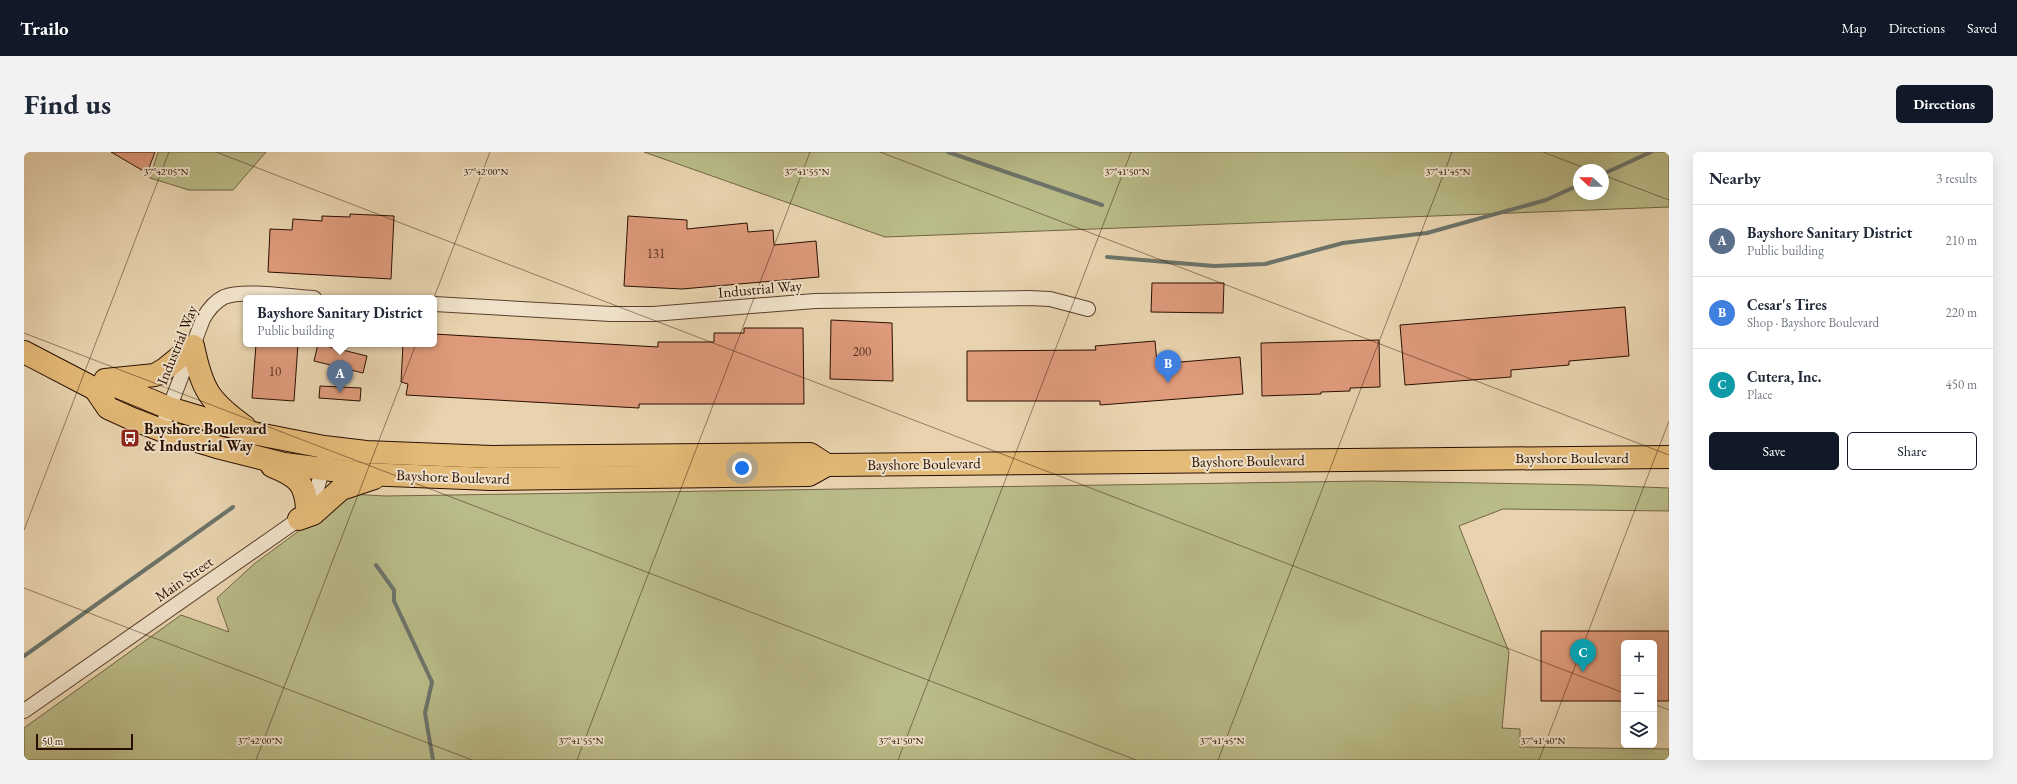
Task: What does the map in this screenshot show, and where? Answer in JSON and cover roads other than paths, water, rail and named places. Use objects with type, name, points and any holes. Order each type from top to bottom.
[{"type":"main road","points":[[89,386],[155,375],[165,369],[193,346],[203,386],[225,413],[253,433]]},
{"type":"main road","name":"Bayshore Boulevard","points":[[24,352],[89,386],[108,408],[161,430],[249,456],[284,464],[322,469],[386,474],[491,479],[809,475],[827,465],[1669,457]]},
{"type":"main road","name":"Bayshore Boulevard","points":[[89,386],[116,386],[170,408],[253,433],[324,447],[366,452],[492,457],[810,454],[827,465]]},
{"type":"main road","points":[[249,456],[284,470],[302,484],[306,497],[303,515],[313,514],[341,489],[386,474]]},
{"type":"street","name":"Industrial Way","points":[[161,430],[207,312],[212,306],[223,298],[238,294],[257,295]]},
{"type":"street","name":"Industrial Way","points":[[437,304],[610,314],[653,314],[791,302],[1029,298],[1050,299],[1088,309]]},
{"type":"street","name":"Main Street","points":[[24,711],[303,515],[317,491],[322,469],[324,447]]},
{"type":"waterway","points":[[948,152],[1102,205]]},
{"type":"waterway","points":[[1609,171],[1651,152]]},
{"type":"waterway","points":[[1107,257],[1214,266],[1265,264],[1343,243],[1427,233],[1546,200],[1573,188]]},
{"type":"waterway","points":[[24,656],[233,507]]},
{"type":"waterway","points":[[376,565],[394,590],[394,601],[432,682],[425,713],[433,760]]},
{"type":"place","name":"Cesar's Tires","points":[[1168,383]]},
{"type":"place","name":"Bayshore Sanitary District","points":[[340,393]]},
{"type":"place","name":"Bayshore Boulevard & Industrial Way","points":[[130,438]]},
{"type":"place","name":"Cutera, Inc.","points":[[1583,672]]}]
